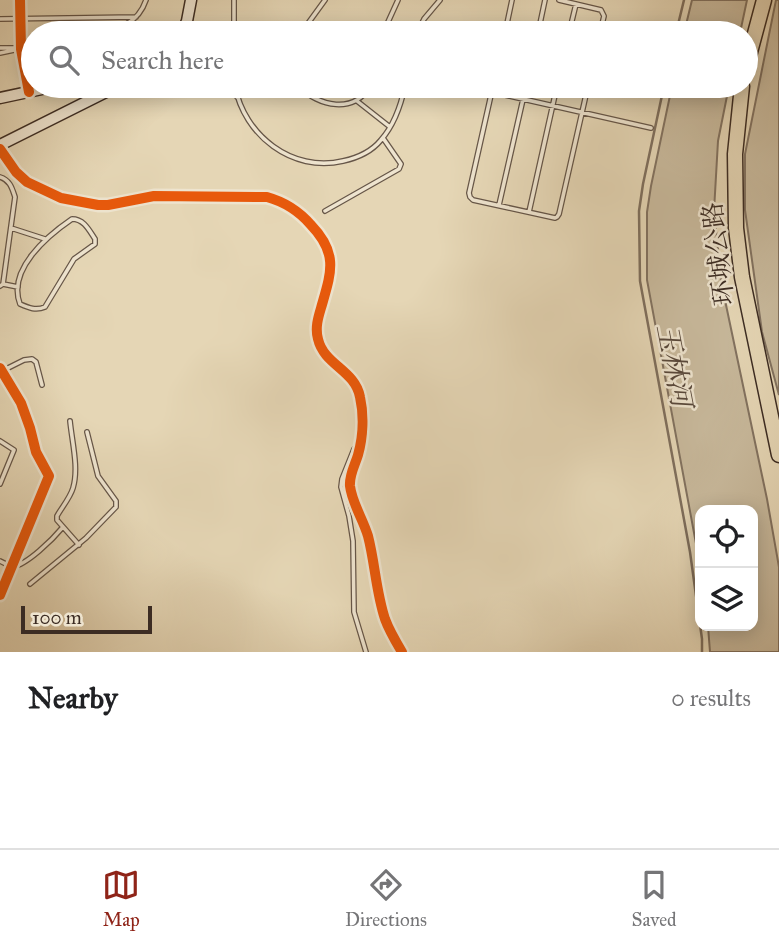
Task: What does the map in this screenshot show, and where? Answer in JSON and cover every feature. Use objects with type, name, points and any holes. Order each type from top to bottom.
[{"type":"highway","points":[[758,22],[764,0]]},
{"type":"highway","name":"环城公路","points":[[740,98],[734,178],[738,252],[779,456]]},
{"type":"main road","points":[[187,21],[191,0]]},
{"type":"main road","points":[[0,98],[21,94]]},
{"type":"main road","points":[[0,147],[95,98]]},
{"type":"street","points":[[20,0],[21,48]]},
{"type":"street","points":[[0,147],[20,177],[68,200],[103,206],[145,197],[257,196],[276,199],[301,214],[321,236],[330,253],[331,274],[318,321],[318,339],[325,355],[351,376],[357,386],[361,401],[360,444],[350,479],[351,491],[368,535],[385,618],[402,652]]},
{"type":"street","points":[[0,595],[49,476],[36,452],[21,403],[1,370]]},
{"type":"lane","points":[[132,21],[146,0]]},
{"type":"lane","points":[[234,0],[234,21]]},
{"type":"lane","points":[[310,21],[325,0]]},
{"type":"lane","points":[[388,21],[398,0]]},
{"type":"lane","points":[[423,21],[440,0]]},
{"type":"lane","points":[[508,21],[512,0]]},
{"type":"lane","points":[[541,21],[545,0]]},
{"type":"lane","points":[[559,0],[603,11],[603,21]]},
{"type":"lane","points":[[572,21],[576,4]]},
{"type":"lane","points":[[0,19],[136,18]]},
{"type":"lane","points":[[0,51],[21,48]]},
{"type":"lane","points":[[238,98],[250,123],[281,152],[301,160],[331,163],[349,160],[366,152],[383,138],[402,98]]},
{"type":"lane","points":[[315,98],[345,104],[360,98]]},
{"type":"lane","points":[[491,98],[469,195],[473,200],[555,218],[558,216],[585,98]]},
{"type":"lane","points":[[519,98],[651,128]]},
{"type":"lane","points":[[529,212],[555,98]]},
{"type":"lane","points":[[499,205],[523,99]]},
{"type":"lane","points":[[357,101],[390,127]]},
{"type":"lane","points":[[325,211],[399,169],[401,164],[383,138]]},
{"type":"lane","points":[[0,177],[6,179],[15,197],[1,285],[18,287]]},
{"type":"lane","points":[[72,219],[83,223],[95,239],[94,244],[74,258],[45,307],[33,310],[20,304],[18,287],[24,269],[45,239],[72,219]]},
{"type":"lane","points":[[11,228],[45,239]]},
{"type":"lane","points":[[1,370],[32,359],[36,362],[42,384]]},
{"type":"lane","points":[[70,421],[74,481],[57,520],[79,545]]},
{"type":"lane","points":[[30,584],[79,545],[116,507],[117,504],[98,476],[87,432]]},
{"type":"lane","points":[[0,442],[14,450],[0,484]]},
{"type":"lane","points":[[360,444],[354,449],[341,487],[353,541],[354,612],[366,652]]},
{"type":"lane","points":[[0,561],[12,567],[21,565],[51,541],[63,527]]},
{"type":"shaded area","points":[[692,0],[747,0],[743,21],[687,21]]},
{"type":"shaded area","points":[[776,0],[779,0],[779,395],[762,332],[745,210],[745,154]]},
{"type":"shaded area","points":[[669,98],[727,98],[718,141],[714,211],[722,286],[779,567],[779,652],[710,652],[708,631],[758,631],[758,505],[695,505],[695,538],[647,280],[647,212]]},
{"type":"waterway","name":"玉林河","points":[[679,21],[684,0]]},
{"type":"waterway","name":"玉林河","points":[[661,98],[639,211],[640,281],[690,552],[702,652]]},
{"type":"cycle path","points":[[20,0],[21,49]]},
{"type":"cycle path","points":[[0,149],[16,172],[27,182],[61,198],[108,205],[154,196],[267,197],[297,211],[320,235],[329,255],[330,274],[318,319],[317,335],[321,348],[352,380],[360,397],[362,433],[350,486],[368,536],[385,619],[402,652]]},
{"type":"cycle path","points":[[0,368],[21,403],[36,452],[49,476],[0,595]]}]
